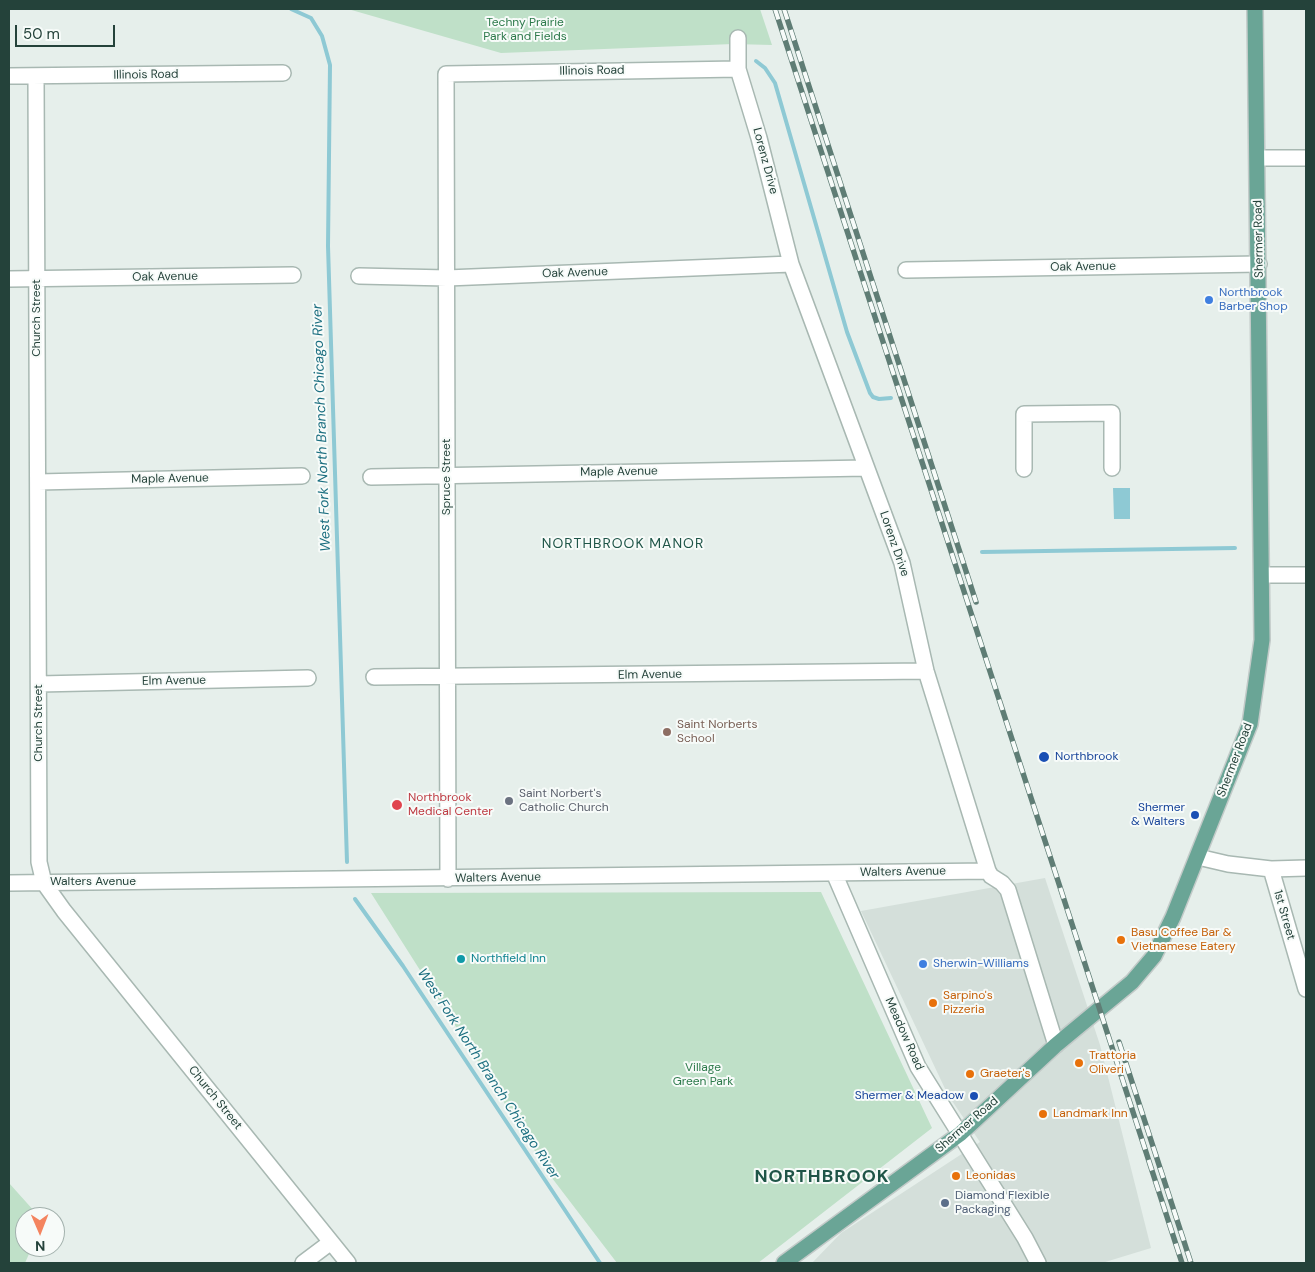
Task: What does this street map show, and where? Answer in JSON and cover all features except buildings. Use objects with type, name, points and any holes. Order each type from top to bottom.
[{"type":"main road","name":"Shermer Road","points":[[784,1263],[960,1134],[1056,1045],[1132,982],[1154,956],[1173,917],[1250,724],[1262,640],[1255,9]]},
{"type":"street","name":"Lorenz Drive","points":[[738,38],[738,69],[759,138],[791,264],[902,563],[926,671],[988,871],[991,876],[1002,883],[1008,890],[1056,1045]]},
{"type":"street","name":"Illinois Road","points":[[446,74],[738,69]]},
{"type":"street","name":"Illinois Road","points":[[9,76],[284,73]]},
{"type":"street","name":"Spruce Street","points":[[446,74],[448,879]]},
{"type":"street","name":"Church Street","points":[[36,76],[39,862],[44,882],[64,910],[348,1263]]},
{"type":"street","points":[[1258,158],[1306,158]]},
{"type":"street","name":"Oak Avenue","points":[[359,276],[447,278],[791,264]]},
{"type":"street","name":"Oak Avenue","points":[[906,270],[1259,264]]},
{"type":"street","name":"Oak Avenue","points":[[9,279],[293,275]]},
{"type":"street","points":[[1024,469],[1024,414],[1053,413],[1112,413],[1112,468]]},
{"type":"street","name":"Maple Avenue","points":[[371,477],[866,468]]},
{"type":"street","name":"Maple Avenue","points":[[38,482],[302,476]]},
{"type":"street","points":[[1262,576],[1306,575]]},
{"type":"street","name":"Elm Avenue","points":[[374,677],[447,678],[926,671]]},
{"type":"street","name":"Elm Avenue","points":[[39,684],[308,678]]},
{"type":"street","points":[[1198,857],[1228,864],[1271,869],[1306,868]]},
{"type":"street","name":"1st Street","points":[[1271,869],[1306,989]]},
{"type":"street","name":"Walters Avenue","points":[[9,883],[988,871]]},
{"type":"street","name":"Meadow Road","points":[[834,874],[918,1067],[1025,1238],[1038,1263]]},
{"type":"street","points":[[303,1263],[331,1242]]},
{"type":"shaded area","points":[[1045,878],[1100,1045],[1151,1248],[1102,1263],[812,1263],[841,1233],[980,1142],[948,1095],[861,911]]},
{"type":"green space","name":"Techny Prairie Park and Fields","points":[[348,9],[760,9],[772,45],[733,44],[501,53]]},
{"type":"green space","name":"Village Green Park","points":[[821,892],[932,1128],[758,1263],[617,1263],[552,1178],[371,893]]},
{"type":"green space","points":[[9,1183],[31,1207],[15,1207],[15,1257],[28,1257],[25,1263],[9,1263]]},
{"type":"water","points":[[1113,488],[1130,488],[1130,519],[1114,519]]},
{"type":"waterway","name":"West Fork North Branch Chicago River","points":[[291,9],[311,18],[322,36],[330,65],[328,246],[347,862]]},
{"type":"waterway","points":[[756,61],[765,68],[775,83],[847,332],[870,393],[873,397],[879,399],[891,398]]},
{"type":"waterway","points":[[982,552],[1235,548]]},
{"type":"waterway","name":"West Fork North Branch Chicago River","points":[[355,899],[403,966],[600,1263]]},
{"type":"railway","points":[[775,9],[1182,1263]]},
{"type":"railway","points":[[784,9],[976,602]]},
{"type":"railway","points":[[1119,1042],[1191,1263]]},
{"type":"place","name":"Northbrook Barber Shop","points":[[1209,300]]},
{"type":"place","name":"Saint Norberts School","points":[[667,732]]},
{"type":"place","name":"Northbrook","points":[[1044,757]]},
{"type":"place","name":"Saint Norbert's Catholic Church","points":[[509,801]]},
{"type":"place","name":"Northbrook Medical Center","points":[[397,805]]},
{"type":"place","name":"Shermer & Walters","points":[[1195,815]]},
{"type":"place","name":"Basu Coffee Bar & Vietnamese Eatery","points":[[1121,940]]},
{"type":"place","name":"Northfield Inn","points":[[461,959]]},
{"type":"place","name":"Sherwin-Williams","points":[[923,964]]},
{"type":"place","name":"Sarpino's Pizzeria","points":[[933,1003]]},
{"type":"place","name":"Trattoria Oliveri","points":[[1079,1063]]},
{"type":"place","name":"Graeter's","points":[[970,1074]]},
{"type":"place","name":"Shermer & Meadow","points":[[974,1096]]},
{"type":"place","name":"Landmark Inn","points":[[1043,1114]]},
{"type":"place","name":"Leonidas","points":[[956,1176]]},
{"type":"place","name":"Diamond Flexible Packaging","points":[[945,1203]]},
{"type":"district","name":"NORTHBROOK MANOR","points":[[623,544]]},
{"type":"district","name":"NORTHBROOK","points":[[822,1177]]}]
